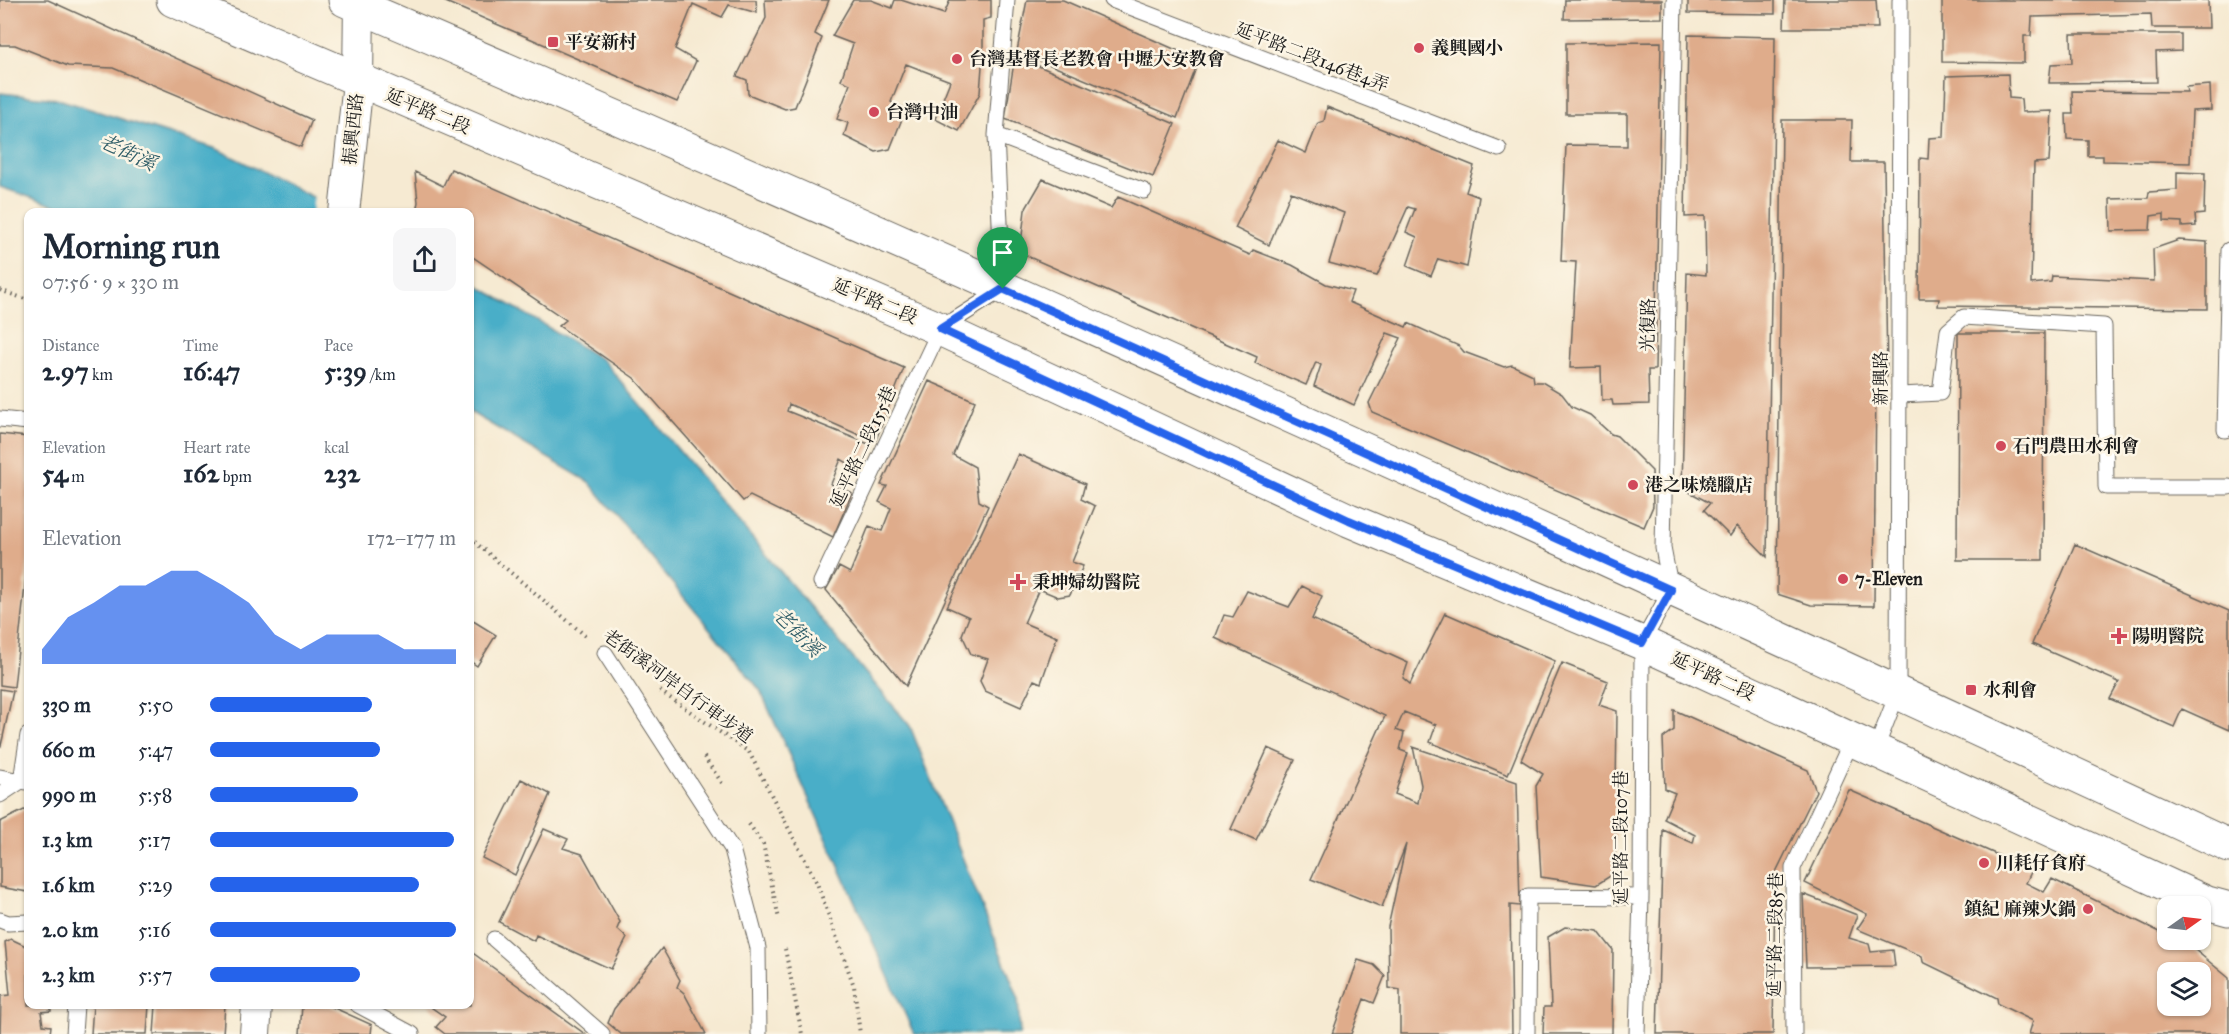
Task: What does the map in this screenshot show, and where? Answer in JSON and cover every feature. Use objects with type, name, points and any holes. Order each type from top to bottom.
[{"type":"main road","name":"延平路二段","points":[[173,0],[358,82],[940,329],[1349,520],[1642,643],[2196,898],[2229,909]]},
{"type":"main road","points":[[354,2],[1003,289],[1898,692],[2229,846]]},
{"type":"street","name":"振興西路","points":[[345,208],[358,82],[354,2]]},
{"type":"street","points":[[255,1034],[257,1009]]},
{"type":"lane","points":[[940,329],[1003,289],[996,135],[1007,0]]},
{"type":"lane","name":"延平路二段146巷4弄","points":[[1112,0],[1498,149]]},
{"type":"lane","name":"光復路","points":[[1671,590],[1663,548],[1674,0]]},
{"type":"lane","name":"新興路","points":[[1864,746],[1898,692],[1901,395],[1900,0]]},
{"type":"lane","points":[[996,135],[1144,191]]},
{"type":"lane","points":[[2225,430],[2229,249]]},
{"type":"lane","points":[[1901,395],[1940,393],[1948,331],[1964,317],[2104,326],[2106,487],[2229,487]]},
{"type":"lane","name":"延平路二段155巷","points":[[821,582],[940,329]]},
{"type":"lane","points":[[0,419],[24,422]]},
{"type":"lane","points":[[1642,643],[1671,590]]},
{"type":"lane","name":"延平路二段107巷","points":[[1637,1034],[1641,897],[1642,643]]},
{"type":"lane","points":[[605,653],[732,849],[758,948],[759,1034]]},
{"type":"lane","name":"延平路二段85巷","points":[[1794,1034],[1793,868],[1864,746]]},
{"type":"lane","points":[[0,777],[24,782]]},
{"type":"lane","points":[[0,795],[24,783]]},
{"type":"lane","points":[[1527,1034],[1528,896],[1641,897]]},
{"type":"lane","points":[[0,920],[8,923],[24,922]]},
{"type":"lane","points":[[494,939],[602,1034]]},
{"type":"lane","points":[[74,1034],[76,1009]]},
{"type":"lane","points":[[365,1009],[411,1034]]},
{"type":"path","points":[[0,290],[24,299]]},
{"type":"path","name":"老街溪河岸自行車步道","points":[[474,541],[605,653]]},
{"type":"path","name":"老街溪河岸自行車步道","points":[[653,686],[749,752],[817,882],[854,986],[860,1034]]},
{"type":"water","name":"老街溪","points":[[0,93],[58,99],[217,149],[335,208],[61,208],[0,187]]},
{"type":"water","name":"老街溪","points":[[474,283],[603,360],[910,726],[1018,997],[1020,1034],[914,1034],[760,690],[589,482],[474,414]]},
{"type":"pier","points":[[314,194],[342,208],[313,208]]},
{"type":"building","points":[[0,0],[48,0],[312,120],[301,147],[113,68],[68,66],[15,45],[0,45]]},
{"type":"building","points":[[441,0],[756,0],[757,13],[729,5],[722,17],[693,4],[675,49],[696,61],[677,102]]},
{"type":"building","points":[[765,0],[829,0],[815,34],[822,38],[795,107],[785,109],[748,94],[747,80],[737,76],[766,18]]},
{"type":"building","points":[[853,0],[871,0],[892,8],[895,0],[901,0],[944,14],[950,0],[991,0],[991,18],[983,20],[980,93],[959,131],[935,119],[950,81],[906,64],[891,102],[906,109],[890,149],[876,152],[844,136],[848,123],[837,119],[850,84],[841,80],[853,44],[832,36]]},
{"type":"building","points":[[1027,0],[1063,0],[1199,60],[1177,118],[1017,51]]},
{"type":"building","points":[[1565,0],[1662,0],[1662,18],[1564,19]]},
{"type":"building","points":[[1688,0],[1775,0],[1775,14],[1688,13]]},
{"type":"building","points":[[1785,0],[1876,0],[1878,28],[1784,28]]},
{"type":"building","points":[[1942,0],[2208,0],[2209,28],[2152,28],[2151,14],[2032,17],[2031,36],[2024,36],[2024,63],[1942,62]]},
{"type":"building","points":[[2071,34],[2181,34],[2181,51],[2156,52],[2157,82],[2049,83],[2051,64],[2072,63]]},
{"type":"building","points":[[1688,35],[1775,37],[1767,557],[1737,526],[1730,536],[1704,510],[1710,503],[1682,488],[1687,273],[1706,275],[1705,216],[1685,217]]},
{"type":"building","points":[[1661,42],[1655,370],[1648,370],[1649,404],[1613,405],[1612,400],[1602,400],[1601,367],[1570,368],[1576,262],[1561,261],[1566,145],[1627,146],[1627,114],[1566,114],[1566,43]]},
{"type":"building","points":[[1015,56],[1175,124],[1153,177],[1005,119]]},
{"type":"building","points":[[2008,74],[2009,98],[2021,99],[2022,112],[2052,111],[2049,162],[2034,163],[2031,284],[2051,282],[2052,276],[2154,281],[2153,249],[2179,240],[2207,242],[2207,309],[1938,306],[1939,299],[1919,299],[1920,158],[1928,159],[1929,138],[1944,137],[1946,76]]},
{"type":"building","points":[[2210,85],[2211,110],[2192,111],[2190,163],[2103,161],[2103,156],[2088,156],[2088,140],[2067,139],[2066,114],[2073,114],[2072,91],[2187,92],[2186,87]]},
{"type":"building","points":[[1327,107],[1474,166],[1466,192],[1479,197],[1467,267],[1438,259],[1431,276],[1407,266],[1417,237],[1406,232],[1415,209],[1408,207],[1377,276],[1329,263],[1344,213],[1291,192],[1269,245],[1235,228],[1278,140],[1306,153],[1318,123],[1324,121]]},
{"type":"building","points":[[1782,120],[1852,120],[1851,162],[1884,162],[1887,377],[1876,376],[1874,606],[1811,605],[1777,594]]},
{"type":"building","points":[[451,169],[904,368],[875,442],[789,404],[787,411],[871,445],[859,470],[841,459],[831,484],[852,493],[833,537],[750,496],[743,501],[634,378],[559,326],[566,320],[474,258],[474,208],[417,208],[415,172],[443,186]]},
{"type":"building","points":[[2177,172],[2205,173],[2204,214],[2195,215],[2196,226],[2182,227],[2182,222],[2164,221],[2164,214],[2151,216],[2150,230],[2111,231],[2110,199],[2148,198],[2149,192],[2177,190]]},
{"type":"building","points":[[1043,179],[1111,208],[1118,197],[1250,255],[1253,250],[1292,265],[1326,284],[1353,291],[1349,302],[1406,327],[1408,323],[1459,346],[1464,352],[1504,367],[1512,365],[1533,375],[1534,382],[1542,382],[1562,394],[1572,407],[1590,415],[1611,434],[1617,436],[1652,471],[1653,506],[1644,527],[1372,412],[1369,403],[1401,338],[1387,333],[1354,405],[1314,386],[1321,365],[1316,362],[1306,385],[1255,363],[1257,357],[1020,253],[1025,210]]},
{"type":"building","name":"石門農田水利會","points":[[1958,333],[2044,333],[2043,560],[1957,560]]},
{"type":"building","points":[[929,381],[975,401],[953,455],[975,467],[979,501],[988,506],[906,686],[826,590],[839,567],[850,573],[869,526],[882,531],[891,508],[879,502],[887,486],[881,485]]},
{"type":"building","points":[[0,434],[24,437],[24,595],[14,687],[0,685]]},
{"type":"building","points":[[1018,454],[1085,484],[1081,499],[1095,506],[1072,562],[1083,566],[1070,595],[1058,597],[1039,589],[1024,623],[1057,637],[1041,683],[1034,680],[1021,707],[985,691],[980,681],[988,659],[971,654],[962,635],[969,617],[947,607]]},
{"type":"building","points":[[2075,544],[2229,611],[2229,730],[2182,709],[2174,727],[2110,699],[2119,682],[2032,644]]},
{"type":"building","points":[[1302,586],[1322,596],[1312,619],[1408,663],[1403,678],[1410,684],[1445,613],[1555,661],[1508,775],[1430,742],[1436,725],[1404,712],[1396,730],[1404,733],[1400,750],[1408,753],[1395,794],[1418,803],[1421,785],[1413,747],[1517,782],[1520,906],[1510,905],[1512,1034],[1400,1034],[1400,990],[1389,988],[1388,927],[1406,844],[1382,907],[1311,879],[1385,716],[1215,638],[1224,615],[1233,617],[1247,591],[1289,607]]},
{"type":"building","points":[[474,621],[496,635],[477,666],[474,664]]},
{"type":"building","points":[[1562,663],[1608,681],[1599,705],[1617,711],[1615,873],[1596,885],[1541,877],[1536,786],[1543,774],[1521,760]]},
{"type":"building","points":[[0,689],[13,691],[1,746],[0,745]]},
{"type":"building","points":[[1674,710],[1808,770],[1816,791],[1775,874],[1773,1034],[1657,1034],[1663,830],[1693,843],[1695,835],[1664,819],[1675,793],[1665,789],[1663,738],[1674,730]]},
{"type":"building","points":[[1268,748],[1295,760],[1256,840],[1231,829]]},
{"type":"building","points":[[521,779],[550,794],[515,875],[482,858]]},
{"type":"building","points":[[1849,790],[2032,870],[2026,883],[2044,892],[2052,879],[2157,931],[2157,950],[2195,950],[2210,962],[2157,962],[2157,1016],[2211,1016],[2211,963],[2229,978],[2229,1034],[2029,1034],[2033,1021],[1998,1004],[1997,998],[1923,962],[1922,956],[1857,929],[1867,914],[1805,883]]},
{"type":"building","points":[[24,810],[24,891],[0,887],[0,822]]},
{"type":"building","points":[[544,829],[568,839],[563,848],[582,854],[620,922],[617,929],[627,938],[611,969],[536,935],[534,941],[499,922]]},
{"type":"building","points":[[1803,894],[1857,915],[1849,938],[1869,944],[1871,952],[1893,950],[1895,966],[1806,967]]},
{"type":"building","points":[[1565,927],[1598,931],[1613,950],[1612,1034],[1543,1034],[1544,1007],[1551,1007],[1548,937]]},
{"type":"building","points":[[11,939],[24,945],[24,1009],[51,1009],[51,1011],[41,1012],[43,1025],[51,1026],[50,1034],[0,1034],[1,996],[10,995],[5,942]]},
{"type":"building","points":[[662,948],[680,980],[677,987],[684,993],[706,1034],[621,1034],[608,1023],[614,1009]]},
{"type":"building","points":[[474,954],[585,1034],[445,1034],[436,1027],[445,1017],[434,1009],[474,1009]]},
{"type":"building","points":[[1358,960],[1374,965],[1385,976],[1374,1003],[1364,999],[1351,1034],[1332,1034]]},
{"type":"building","points":[[93,1009],[149,1009],[147,1034],[91,1034]]},
{"type":"building","points":[[156,1009],[225,1009],[223,1034],[154,1034]]},
{"type":"building","points":[[302,1009],[337,1009],[372,1025],[371,1034],[300,1034]]},
{"type":"place","name":"平安新村","points":[[553,42]]},
{"type":"place","name":"義興國小","points":[[1419,48]]},
{"type":"place","name":"台灣基督長老教會 中壢大安教會","points":[[957,59]]},
{"type":"place","name":"台灣中油","points":[[874,112]]},
{"type":"place","name":"石門農田水利會","points":[[2001,446]]},
{"type":"place","name":"港之味燒臘店","points":[[1633,485]]},
{"type":"place","name":"7-Eleven","points":[[1843,579]]},
{"type":"place","name":"秉坤婦幼醫院","points":[[1018,582]]},
{"type":"place","name":"陽明醫院","points":[[2119,636]]},
{"type":"place","name":"水利會","points":[[1971,690]]},
{"type":"place","name":"川耗仔食府","points":[[1984,863]]},
{"type":"place","name":"鎮紀 麻辣火鍋","points":[[2088,909]]},
{"type":"route","points":[[1003,289],[1376,456],[1671,590],[1642,643],[1349,520],[940,329],[1003,289]]}]
